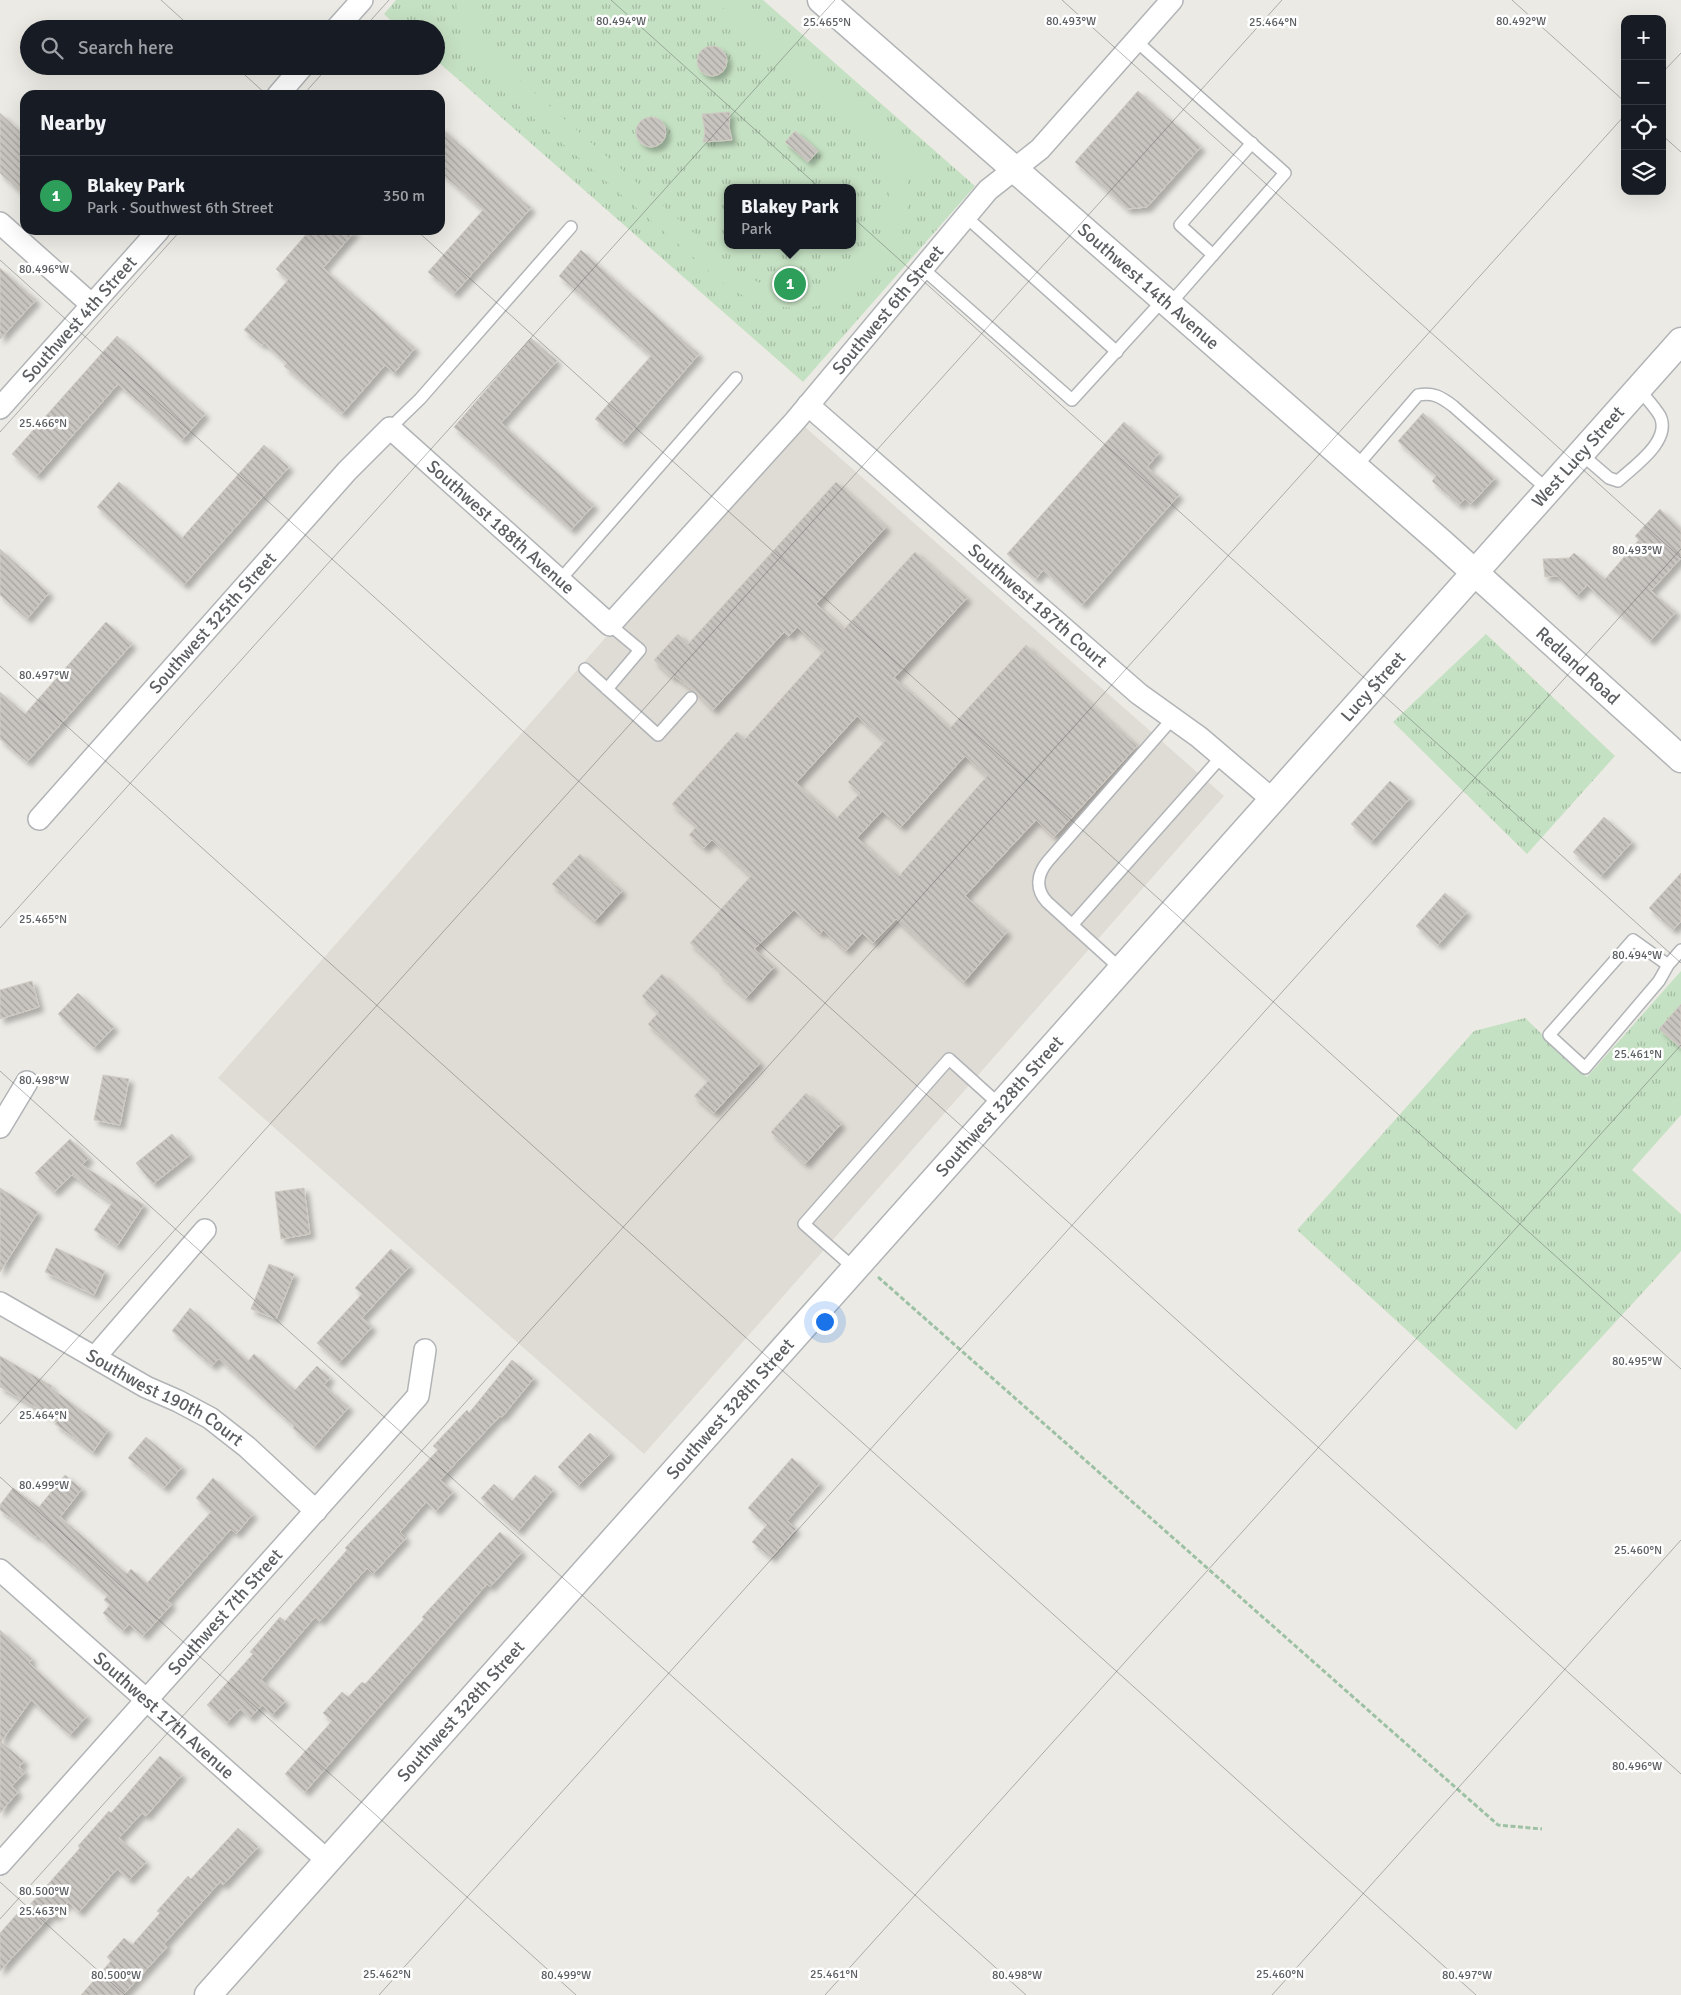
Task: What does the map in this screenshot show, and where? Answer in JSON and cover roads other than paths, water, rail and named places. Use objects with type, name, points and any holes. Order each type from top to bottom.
[{"type":"street","points":[[344,20],[362,0]]},
{"type":"street","name":"Southwest 14th Avenue","points":[[821,0],[1475,573]]},
{"type":"street","name":"Southwest 6th Street","points":[[610,625],[808,405],[988,190],[1040,149],[1172,0]]},
{"type":"street","points":[[282,90],[295,75]]},
{"type":"street","points":[[0,223],[92,305]]},
{"type":"street","name":"Southwest 4th Street","points":[[0,408],[155,235]]},
{"type":"street","name":"West Lucy Street","points":[[1475,573],[1681,340]]},
{"type":"street","name":"Southwest 187th Court","points":[[808,405],[1139,694],[1222,756],[1273,800]]},
{"type":"street","name":"Southwest 188th Avenue","points":[[390,428],[610,625]]},
{"type":"street","name":"Southwest 325th Street","points":[[39,819],[347,471],[390,428]]},
{"type":"street","name":"Redland Road","points":[[1475,573],[1681,759]]},
{"type":"street","name":"Lucy Street","points":[[1273,800],[1475,573]]},
{"type":"street","name":"Southwest 328th Street","points":[[208,1995],[1273,800]]},
{"type":"street","points":[[0,1127],[27,1082]]},
{"type":"street","points":[[95,1357],[205,1230]]},
{"type":"street","name":"Southwest 190th Court","points":[[0,1303],[146,1388],[178,1400],[210,1418],[253,1452],[316,1511]]},
{"type":"street","name":"Southwest 7th Street","points":[[0,1864],[146,1698],[418,1396],[426,1350]]},
{"type":"street","name":"Southwest 17th Avenue","points":[[0,1570],[328,1861]]},
{"type":"lane","points":[[922,268],[1072,400],[1213,255],[1285,173],[1136,41]]},
{"type":"lane","points":[[1213,255],[1180,225],[1252,143]]},
{"type":"lane","points":[[965,216],[1117,352]]},
{"type":"lane","points":[[390,428],[420,399],[571,227]]},
{"type":"lane","points":[[560,580],[736,378]]},
{"type":"lane","points":[[1580,453],[1609,478],[1618,481],[1647,454],[1660,438],[1663,426],[1660,416],[1638,388]]},
{"type":"lane","points":[[1356,467],[1413,400],[1418,395],[1427,393],[1440,396],[1453,406],[1548,490]]},
{"type":"lane","points":[[607,689],[640,650],[610,625]]},
{"type":"lane","points":[[584,669],[658,735],[691,698]]},
{"type":"lane","points":[[1122,970],[1042,897],[1039,881],[1043,867],[1173,718]]},
{"type":"lane","points":[[1072,925],[1222,756]]},
{"type":"lane","points":[[1668,965],[1633,940],[1548,1035],[1585,1068],[1659,981],[1668,965],[1681,950]]},
{"type":"lane","points":[[858,1265],[804,1224],[950,1059],[1002,1106]]},
{"type":"place","name":"Blakey Park","points":[[790,284]]}]
